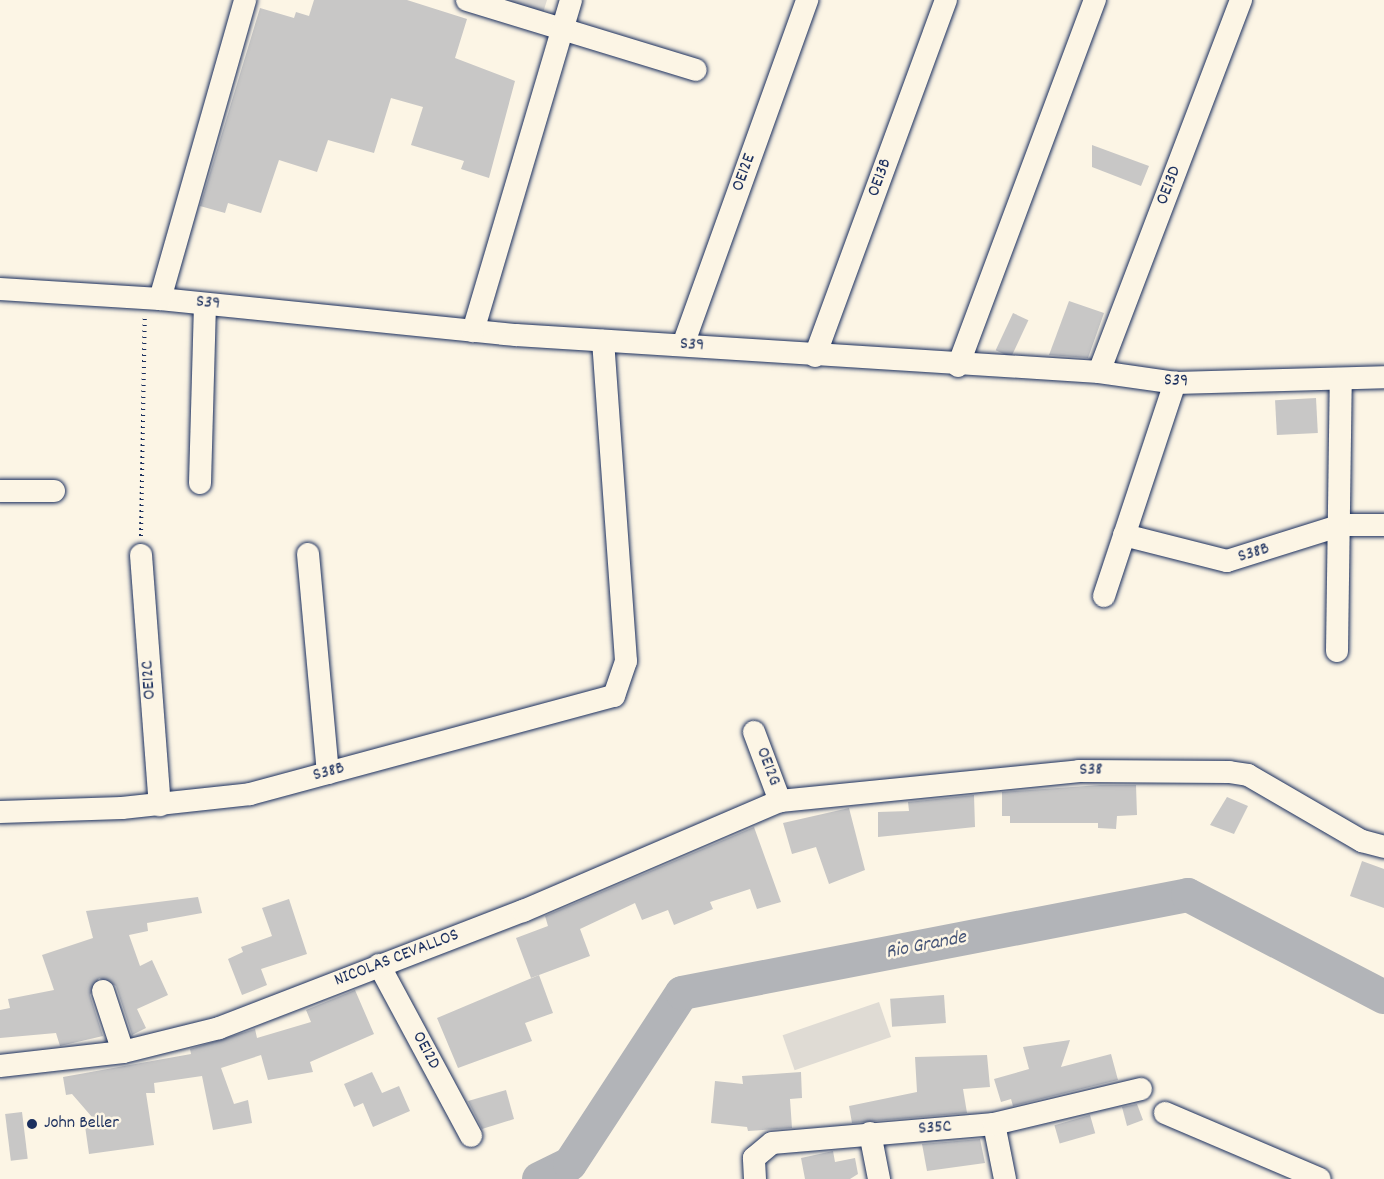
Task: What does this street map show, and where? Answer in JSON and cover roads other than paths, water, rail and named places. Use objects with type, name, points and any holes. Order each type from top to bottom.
[{"type":"street","points":[[152,298],[245,0]]},
{"type":"street","points":[[467,0],[696,70]]},
{"type":"street","points":[[473,331],[571,0]]},
{"type":"street","name":"OE12E","points":[[683,345],[807,0]]},
{"type":"street","name":"OE13B","points":[[815,356],[946,0]]},
{"type":"street","points":[[958,366],[1095,0]]},
{"type":"street","name":"OE13D","points":[[1099,372],[1241,0]]},
{"type":"street","name":"S39","points":[[0,289],[152,298],[473,331],[603,341],[958,366],[1099,372],[1175,383],[1384,377]]},
{"type":"street","points":[[200,483],[205,304]]},
{"type":"street","name":"S38B","points":[[0,812],[160,805],[250,794],[614,696],[626,661],[603,341]]},
{"type":"street","points":[[1337,651],[1342,525],[1341,379]]},
{"type":"street","points":[[1104,596],[1175,383]]},
{"type":"street","points":[[0,491],[54,491]]},
{"type":"street","name":"S38B","points":[[1124,535],[1227,561],[1342,525],[1384,525]]},
{"type":"street","points":[[308,554],[328,773]]},
{"type":"street","name":"OE12C","points":[[141,555],[160,805]]},
{"type":"street","name":"OE12G","points":[[754,732],[780,801]]},
{"type":"street","name":"S38","points":[[780,801],[1079,771],[1229,772],[1248,776],[1362,841],[1384,847]]},
{"type":"street","name":"NICOLAS CEVALLOS","points":[[0,1066],[123,1052],[219,1028],[780,801]]},
{"type":"street","name":"OE12D","points":[[379,965],[471,1136]]},
{"type":"street","points":[[103,991],[123,1052]]},
{"type":"street","name":"S35C","points":[[756,1179],[754,1158],[762,1146],[870,1133],[994,1124],[1142,1089]]},
{"type":"street","points":[[1165,1113],[1320,1179]]},
{"type":"street","points":[[994,1124],[1005,1179]]},
{"type":"street","points":[[870,1133],[879,1179]]},
{"type":"waterway","name":"Rio Grande","points":[[539,1179],[570,1164],[682,993],[1188,895],[1384,997]]},
{"type":"place","name":"John Beller","points":[[32,1124]]}]
